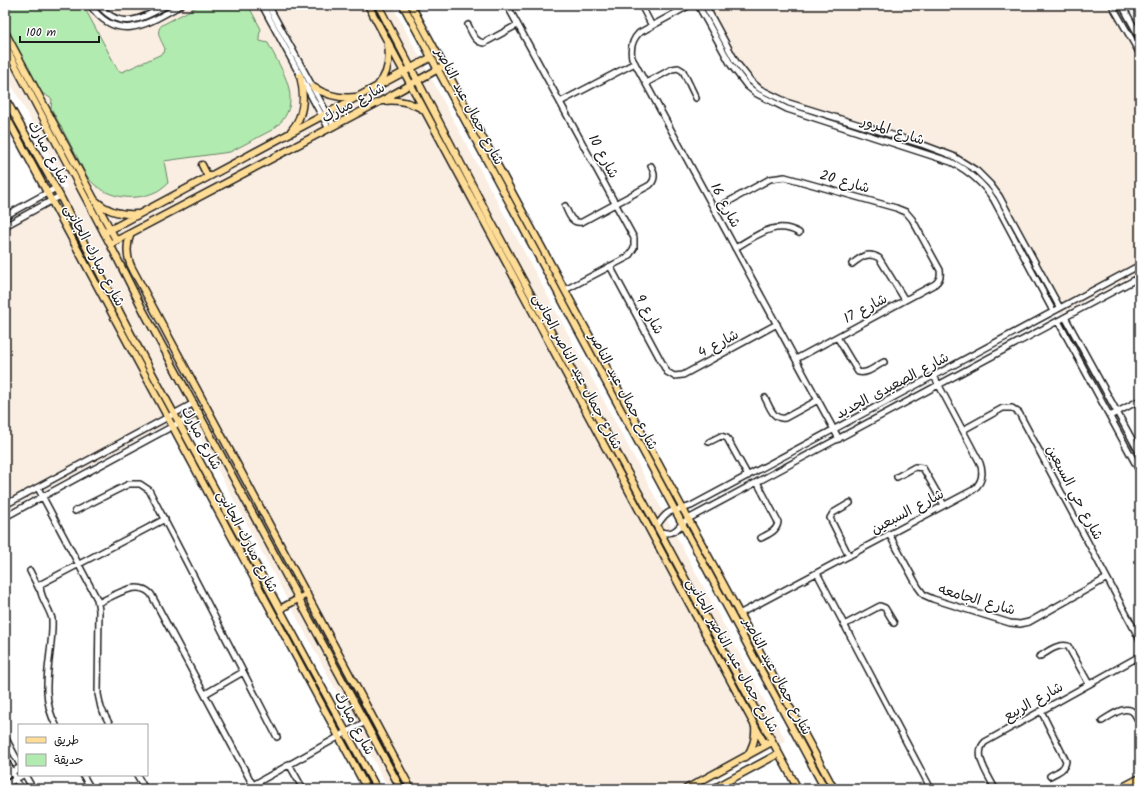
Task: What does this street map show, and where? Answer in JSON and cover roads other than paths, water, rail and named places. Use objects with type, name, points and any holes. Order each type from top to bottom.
[{"type":"main road","name":"شارع جمال عبد الناصر الجانبى","points":[[368,5],[424,110],[490,225],[519,287],[609,454],[726,663],[764,742],[772,742]]},
{"type":"main road","points":[[378,5],[418,80],[490,225],[525,283],[657,526],[726,663],[798,789]]},
{"type":"main road","name":"شارع جمال عبد الناصر","points":[[403,5],[430,58],[825,789]]},
{"type":"main road","name":"شارع جمال عبد الناصر الجانبى","points":[[411,5],[834,789]]},
{"type":"main road","name":"شارع مبارك الجانبى","points":[[5,32],[41,106],[92,197],[113,242]]},
{"type":"main road","points":[[375,88],[380,82],[387,68],[389,53],[385,38]]},
{"type":"main road","name":"شارع مبارك","points":[[5,46],[41,106],[107,231],[430,58]]},
{"type":"main road","name":"شارع مبارك","points":[[401,789],[144,312],[113,242],[381,101],[444,66]]},
{"type":"main road","points":[[288,135],[297,124],[302,111],[304,97],[303,75]]},
{"type":"main road","points":[[313,87],[325,94],[338,97],[359,96]]},
{"type":"main road","name":"شارع مبارك","points":[[5,98],[56,188],[131,334],[377,789]]},
{"type":"main road","points":[[381,101],[394,100],[407,102],[424,110]]},
{"type":"main road","name":"شارع مبارك الجانبى","points":[[5,114],[367,789]]},
{"type":"main road","points":[[202,165],[208,177]]},
{"type":"main road","points":[[187,188],[193,200]]},
{"type":"main road","points":[[92,197],[102,206],[114,211],[126,214],[139,214]]},
{"type":"main road","name":"شارع مبارك الجانبى","points":[[131,233],[127,244],[129,262],[411,789]]},
{"type":"main road","points":[[519,287],[525,283]]},
{"type":"main road","points":[[144,312],[158,318]]},
{"type":"main road","points":[[548,341],[555,338]]},
{"type":"main road","points":[[609,454],[615,450]]},
{"type":"main road","points":[[255,497],[255,518]]},
{"type":"main road","points":[[715,585],[722,581]]},
{"type":"main road","points":[[280,609],[307,594]]},
{"type":"main road","points":[[753,655],[759,651]]},
{"type":"main road","points":[[338,673],[354,680]]},
{"type":"main road","points":[[746,756],[751,750],[755,737],[754,723]]},
{"type":"main road","points":[[686,789],[772,742]]},
{"type":"main road","points":[[713,789],[778,754]]},
{"type":"main road","points":[[1119,789],[1140,778]]},
{"type":"street","points":[[90,5],[106,21],[122,27],[138,27],[181,5]]},
{"type":"street","points":[[99,5],[110,16],[123,21],[140,19],[167,5]]},
{"type":"street","points":[[262,5],[332,127]]},
{"type":"street","points":[[268,5],[303,75],[313,87],[325,115]]},
{"type":"street","name":"شارع 10","points":[[507,5],[633,235],[634,245],[632,252],[628,257],[565,290]]},
{"type":"street","points":[[641,5],[652,26]]},
{"type":"street","name":"شارع 16","points":[[690,5],[639,33],[633,42],[631,53],[646,84],[839,439]]},
{"type":"street","name":"شارع المرور","points":[[698,5],[731,65],[747,86],[757,94],[775,104],[819,120],[919,151],[957,165],[973,176],[986,188],[994,200],[1053,311]]},
{"type":"street","name":"شارع المرور","points":[[705,5],[736,62],[756,85],[783,101],[921,144],[960,159],[977,171],[999,196],[1060,308]]},
{"type":"street","points":[[1112,5],[1140,54]]},
{"type":"street","points":[[1122,5],[1140,38]]},
{"type":"street","points":[[155,12],[158,18]]},
{"type":"street","points":[[468,24],[476,39],[482,43],[517,25]]},
{"type":"street","points":[[560,102],[635,63]]},
{"type":"street","points":[[646,84],[672,69],[678,68],[683,71],[696,98]]},
{"type":"street","points":[[819,120],[821,113]]},
{"type":"street","points":[[919,151],[921,144]]},
{"type":"street","points":[[565,206],[571,219],[578,223],[650,185],[654,176],[651,166]]},
{"type":"street","name":"شارع 20","points":[[714,209],[766,181],[781,177],[896,208],[906,212],[912,219],[940,273]]},
{"type":"street","points":[[11,223],[6,215],[56,188]]},
{"type":"street","points":[[5,226],[60,196]]},
{"type":"street","points":[[736,248],[773,228],[786,227],[799,233]]},
{"type":"street","points":[[852,264],[867,255],[873,255],[879,258],[905,300]]},
{"type":"street","name":"شارع الصعيدى الجديد","points":[[657,526],[666,514],[691,506],[1140,265]]},
{"type":"street","name":"شارع 9","points":[[610,266],[669,374]]},
{"type":"street","name":"شارع 17","points":[[796,359],[937,283],[940,278],[940,273]]},
{"type":"street","name":"شارع الصعيدى الجديد","points":[[660,532],[672,533],[688,519],[1140,277]]},
{"type":"street","points":[[1100,287],[1104,296]]},
{"type":"street","points":[[1065,317],[1140,454]]},
{"type":"street","points":[[1058,321],[1140,472]]},
{"type":"street","name":"شارع 4","points":[[669,374],[680,376],[777,324]]},
{"type":"street","points":[[837,337],[856,370],[866,372],[884,362]]},
{"type":"street","name":"شارع السبعين","points":[[739,614],[973,490],[979,484],[982,478],[980,463],[934,376]]},
{"type":"street","points":[[765,398],[777,418],[785,418],[818,400]]},
{"type":"street","points":[[1110,416],[1140,400]]},
{"type":"street","points":[[5,505],[194,404]]},
{"type":"street","name":"شارع حي السبعين","points":[[963,430],[1003,408],[1012,408],[1019,412],[1140,640]]},
{"type":"street","points":[[5,517],[198,412]]},
{"type":"street","points":[[709,442],[721,436],[727,438],[748,476]]},
{"type":"street","points":[[897,477],[915,467],[923,468],[944,505]]},
{"type":"street","points":[[757,482],[778,522],[778,527],[775,530],[761,538]]},
{"type":"street","points":[[75,511],[126,485],[136,484],[143,486],[151,493],[276,737]]},
{"type":"street","points":[[38,488],[98,603],[98,694],[101,708],[109,724]]},
{"type":"street","points":[[849,556],[830,518],[833,513],[850,503]]},
{"type":"street","points":[[40,590],[42,582],[165,519]]},
{"type":"street","name":"شارع الجامعه","points":[[889,534],[918,587],[924,595],[1010,623],[1020,624],[1029,622],[1107,578]]},
{"type":"street","points":[[30,571],[50,611],[52,619],[47,696],[49,711],[56,724]]},
{"type":"street","points":[[817,573],[930,789]]},
{"type":"street","points":[[98,603],[135,587],[142,588],[149,592],[254,787],[289,764],[365,722]]},
{"type":"street","points":[[844,625],[882,606],[887,610],[894,623]]},
{"type":"street","points":[[1039,657],[1059,646],[1068,646],[1089,684]]},
{"type":"street","name":"شارع الربيع","points":[[996,789],[980,758],[979,750],[984,742],[1140,656]]},
{"type":"street","points":[[205,694],[243,672]]},
{"type":"street","points":[[1102,721],[1128,709],[1134,712],[1140,724]]},
{"type":"street","points":[[1041,711],[1066,762],[1063,769],[1050,776]]},
{"type":"street","points":[[5,737],[18,761]]},
{"type":"street","points":[[5,759],[21,789]]},
{"type":"street","points":[[289,764],[303,789]]},
{"type":"street","points":[[5,776],[18,769]]},
{"type":"street","points":[[5,785],[22,776]]},
{"type":"street","points":[[25,776],[33,789]]},
{"type":"street","points":[[84,776],[91,789]]},
{"type":"street","points":[[138,776],[145,789]]}]
